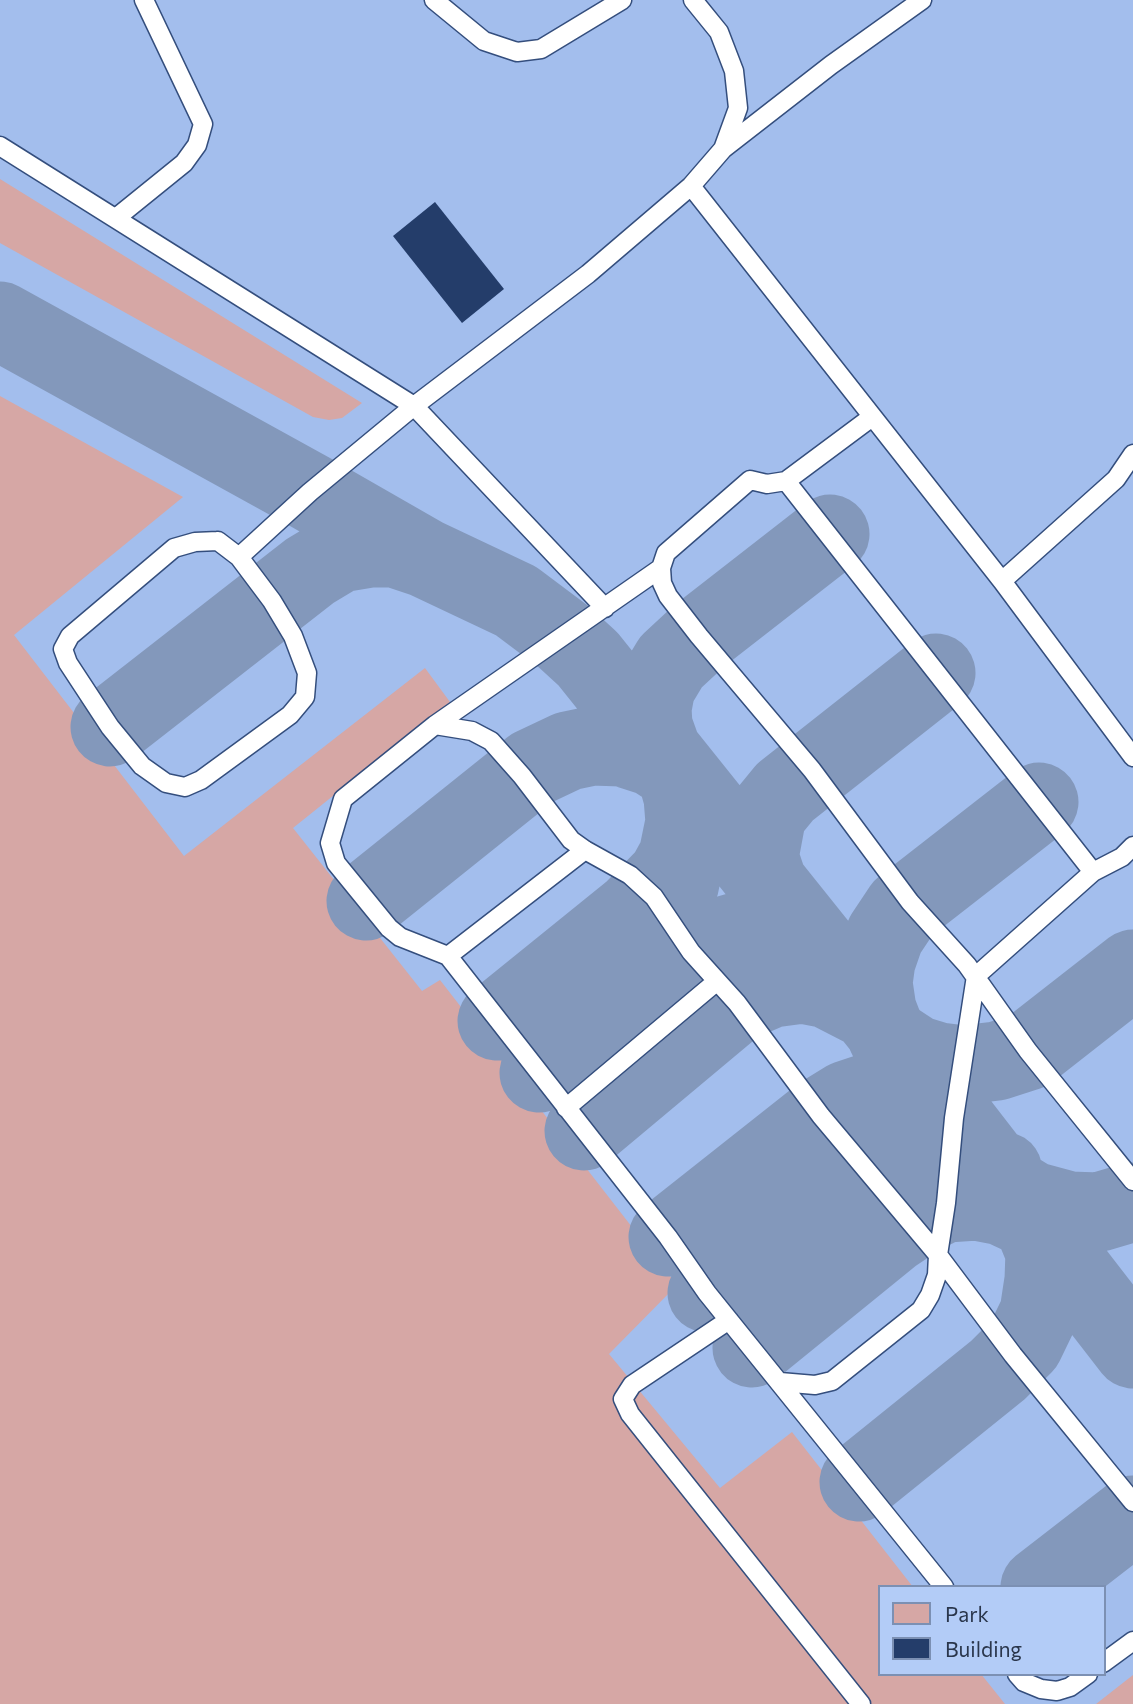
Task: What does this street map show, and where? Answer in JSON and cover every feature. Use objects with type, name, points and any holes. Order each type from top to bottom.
[{"type":"lane","points":[[116,218],[184,163],[197,145],[203,124],[144,0]]},
{"type":"lane","points":[[434,0],[484,41],[517,52],[541,49],[622,0]]},
{"type":"lane","points":[[693,0],[719,32],[734,71],[738,108],[723,149]]},
{"type":"lane","points":[[239,557],[310,492],[414,406],[588,274],[691,186],[723,149],[831,65],[922,0]]},
{"type":"lane","points":[[0,146],[414,406],[605,608]]},
{"type":"lane","points":[[691,186],[1002,582],[1133,757]]},
{"type":"lane","points":[[872,417],[786,481],[767,484],[750,480],[666,553],[661,568],[662,583],[668,596],[812,770],[910,902],[976,976],[1028,1051],[1133,1181]]},
{"type":"lane","points":[[1002,582],[1116,479],[1133,454]]},
{"type":"lane","points":[[786,481],[1093,872]]},
{"type":"lane","points":[[218,541],[239,557],[272,601],[293,636],[307,673],[305,697],[290,715],[201,780],[185,787],[166,783],[142,766],[110,727],[68,663],[63,649],[70,636],[174,548],[195,542],[218,541]]},
{"type":"lane","points":[[661,568],[435,725],[343,799],[330,843],[336,863],[389,928],[400,937],[448,956],[668,1237],[707,1293],[942,1585]]},
{"type":"lane","points":[[435,725],[472,731],[491,741],[522,776],[571,840],[630,875],[651,894],[691,952],[737,1003],[821,1116],[938,1255],[1013,1355],[1133,1502]]},
{"type":"lane","points":[[448,956],[585,850]]},
{"type":"lane","points":[[780,1382],[815,1385],[832,1381],[921,1310],[937,1275],[954,1118],[976,976],[1093,872],[1129,858]]},
{"type":"lane","points":[[566,1108],[716,982]]},
{"type":"lane","points":[[729,1320],[632,1385],[623,1399],[630,1414],[861,1704]]},
{"type":"lane","points":[[1105,1662],[1133,1641]]},
{"type":"lane","points":[[1019,1676],[1024,1682],[1041,1689],[1057,1691],[1070,1687],[1085,1676]]},
{"type":"shaded area","points":[[0,0],[1133,0],[1133,1704],[0,1704]]},
{"type":"green space","points":[[0,179],[362,403],[342,418],[329,420],[313,417],[0,243]]},
{"type":"green space","points":[[0,396],[183,497],[14,635],[184,856],[425,668],[450,702],[293,828],[422,991],[440,980],[677,1285],[609,1354],[720,1488],[792,1432],[911,1585],[878,1585],[878,1676],[983,1676],[1005,1704],[0,1704]]},
{"type":"green space","points":[[1133,1675],[1133,1704],[1096,1704]]},
{"type":"building","points":[[435,202],[504,289],[462,323],[393,236]]},
{"type":"taxiway","points":[[0,321],[425,558],[516,601],[564,637],[588,659],[921,1075],[1133,1349]]},
{"type":"taxiway","points":[[663,754],[653,726],[652,708],[656,687],[671,662],[699,636],[830,534]]},
{"type":"taxiway","points":[[110,727],[310,571],[340,553],[370,548],[395,548],[425,558]]},
{"type":"taxiway","points":[[769,887],[759,857],[767,814],[785,792],[936,673]]},
{"type":"taxiway","points":[[366,901],[532,768],[568,751],[592,746],[622,747],[653,757],[676,772],[683,797],[685,822],[678,856],[667,876],[633,911]]},
{"type":"taxiway","points":[[1039,802],[903,908],[885,935],[876,961],[873,983],[877,1010],[887,1036],[916,1055],[939,1062],[963,1065],[997,1061],[1028,1051],[1133,969]]},
{"type":"taxiway","points":[[497,1021],[633,911],[680,883]]},
{"type":"taxiway","points":[[539,1073],[691,952],[716,938],[737,932],[771,933],[790,937],[822,953]]},
{"type":"taxiway","points":[[584,1131],[737,1003],[772,988],[802,984],[828,989],[865,1008]]},
{"type":"taxiway","points":[[668,1237],[821,1116],[847,1100],[865,1094],[901,1093],[954,1118]]},
{"type":"taxiway","points":[[707,1293],[866,1169],[888,1155],[912,1149],[954,1152],[982,1165],[994,1174]]},
{"type":"taxiway","points":[[1003,1171],[1006,1185],[1032,1201],[1069,1211],[1099,1212],[1133,1202]]},
{"type":"taxiway","points":[[752,1348],[891,1235],[919,1209],[927,1196]]},
{"type":"taxiway","points":[[859,1482],[998,1370],[1024,1344],[1039,1313],[1044,1280],[1045,1252],[1032,1220],[1002,1206],[976,1201],[946,1203],[924,1213],[891,1235]]},
{"type":"taxiway","points":[[1043,1585],[1133,1515]]}]
